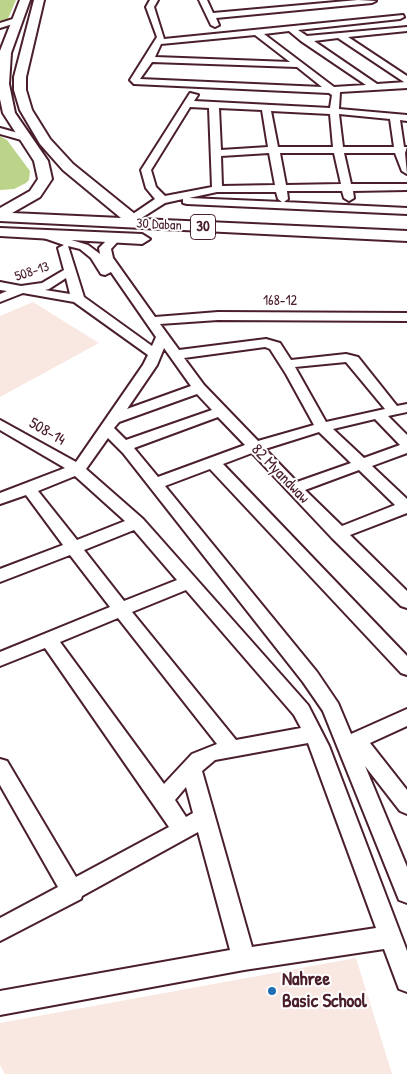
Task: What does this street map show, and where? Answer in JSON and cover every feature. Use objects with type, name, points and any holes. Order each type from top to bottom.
[{"type":"main road","points":[[0,213],[20,204],[35,194],[45,179],[42,161],[10,113],[3,84],[4,58],[16,20],[26,0]]},
{"type":"main road","points":[[39,0],[20,76],[20,90],[26,110],[45,141],[68,167],[135,222]]},
{"type":"main road","name":"30 Daban","points":[[0,217],[407,236]]},
{"type":"main road","name":"30 Daban","points":[[0,232],[154,239]]},
{"type":"main road","name":"30 Daban","points":[[203,242],[407,251]]},
{"type":"street","points":[[154,0],[150,8],[161,37],[150,59],[135,80],[137,82],[333,90],[407,85]]},
{"type":"street","points":[[203,0],[220,36]]},
{"type":"street","points":[[266,0],[274,10]]},
{"type":"street","points":[[211,16],[240,10],[274,10],[320,4],[377,4],[404,19]]},
{"type":"street","points":[[320,4],[334,23]]},
{"type":"street","points":[[159,42],[334,23],[404,19]]},
{"type":"street","points":[[0,26],[16,20]]},
{"type":"street","points":[[290,28],[373,87],[407,95]]},
{"type":"street","points":[[304,39],[407,29]]},
{"type":"street","points":[[257,32],[337,94],[334,111],[338,150],[351,208]]},
{"type":"street","points":[[340,36],[407,80]]},
{"type":"street","points":[[204,37],[236,62]]},
{"type":"street","points":[[150,59],[302,65]]},
{"type":"street","points":[[200,85],[146,170],[151,188],[162,200],[407,211]]},
{"type":"street","points":[[187,104],[334,111],[407,118]]},
{"type":"street","points":[[214,105],[214,153],[217,189]]},
{"type":"street","points":[[266,107],[276,150],[283,205]]},
{"type":"street","points":[[395,117],[407,171]]},
{"type":"street","points":[[0,131],[25,138]]},
{"type":"street","points":[[214,153],[276,150],[403,150]]},
{"type":"street","points":[[135,222],[162,200],[217,189],[282,190],[407,187]]},
{"type":"street","points":[[0,499],[77,469],[87,460],[156,355],[162,338],[140,319],[91,251],[68,240],[40,234]]},
{"type":"street","name":"82 Myandwaw","points":[[115,238],[107,245],[105,255],[118,276],[199,388],[338,534],[404,594]]},
{"type":"street","points":[[64,248],[78,299]]},
{"type":"street","name":"508-13","points":[[0,298],[24,289],[45,286],[70,270]]},
{"type":"street","points":[[0,286],[78,299],[156,355]]},
{"type":"street","name":"168-12","points":[[152,321],[218,316],[407,316]]},
{"type":"street","points":[[174,355],[266,343],[275,346],[288,364],[322,427],[407,507],[338,534]]},
{"type":"street","points":[[288,364],[346,358],[353,360],[400,409]]},
{"type":"street","points":[[112,424],[199,388]]},
{"type":"street","points":[[155,484],[254,447],[322,427],[400,409]]},
{"type":"street","points":[[124,446],[221,411]]},
{"type":"street","points":[[378,414],[407,444]]},
{"type":"street","name":"508-14","points":[[0,424],[77,469],[137,523],[301,710],[313,734],[407,981]]},
{"type":"street","points":[[112,424],[124,446],[319,691],[330,708],[351,743],[407,893]]},
{"type":"street","points":[[294,488],[407,448]]},
{"type":"street","points":[[213,463],[407,668]]},
{"type":"street","points":[[29,488],[121,610],[232,748]]},
{"type":"street","points":[[0,576],[137,523]]},
{"type":"street","points":[[0,659],[189,582]]},
{"type":"street","points":[[48,639],[163,799],[182,829]]},
{"type":"street","points":[[294,702],[319,691]]},
{"type":"street","points":[[351,743],[407,717]]},
{"type":"street","points":[[163,799],[191,768],[211,753],[313,734]]},
{"type":"street","points":[[351,743],[407,805]]},
{"type":"street","points":[[0,767],[73,892]]},
{"type":"street","points":[[191,768],[244,959]]},
{"type":"street","points":[[0,930],[73,892],[204,818]]},
{"type":"street","points":[[0,1003],[244,959],[391,936]]},
{"type":"shaded area","points":[[33,302],[99,343],[0,397],[0,316]]},
{"type":"shaded area","name":"Nahree Basic School","points":[[356,958],[392,1074],[5,1074],[0,1065],[0,1023]]},
{"type":"green space","points":[[0,0],[16,0],[7,21],[0,24]]},
{"type":"green space","points":[[0,136],[7,140],[30,171],[29,180],[14,189],[0,190]]},
{"type":"place","name":"Nahree Basic School","points":[[272,991]]}]
